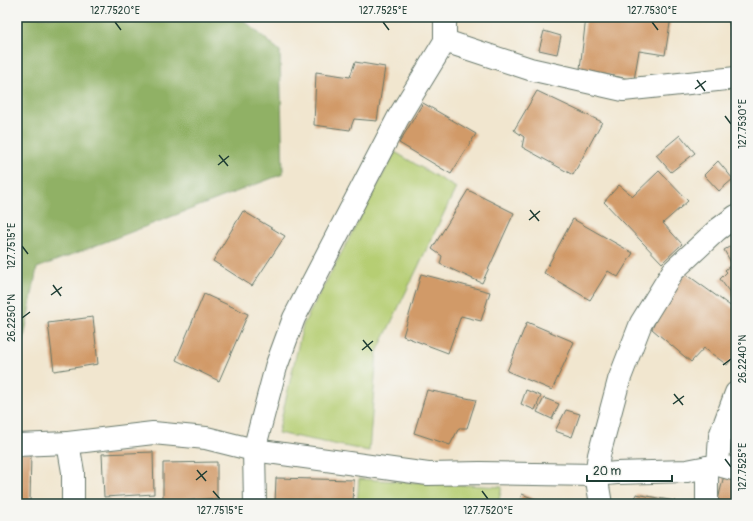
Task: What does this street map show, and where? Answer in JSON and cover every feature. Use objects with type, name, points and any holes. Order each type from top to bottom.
[{"type":"street","points":[[255,504],[254,450],[276,368],[294,318],[398,118],[445,41],[445,17]]},
{"type":"street","points":[[445,41],[530,70],[623,90],[736,78]]},
{"type":"street","points":[[601,504],[596,475],[599,455],[619,380],[641,323],[673,270],[717,230],[736,216]]},
{"type":"street","points":[[706,504],[720,467],[720,436],[736,393]]},
{"type":"street","points":[[17,445],[68,443],[153,433],[206,438],[254,450],[428,474],[480,473],[596,475],[687,471],[720,467]]},
{"type":"street","points":[[68,443],[73,472],[73,504]]},
{"type":"green space","points":[[17,17],[240,17],[280,51],[283,174],[37,268],[17,375]]},
{"type":"green space","points":[[395,152],[456,188],[377,352],[369,451],[278,433],[303,325]]},
{"type":"green space","points":[[359,479],[502,487],[498,504],[357,504]]},
{"type":"building","points":[[586,17],[671,17],[665,55],[639,51],[634,80],[580,69]]},
{"type":"building","points":[[728,17],[736,17],[736,57],[735,57]]},
{"type":"building","points":[[544,31],[561,36],[557,54],[539,50]]},
{"type":"building","points":[[355,62],[385,67],[377,121],[354,119],[350,130],[314,125],[316,72],[350,77]]},
{"type":"building","points":[[537,91],[602,122],[573,175],[522,147],[524,137],[514,130]]},
{"type":"building","points":[[423,103],[476,134],[451,174],[399,143]]},
{"type":"building","points":[[680,135],[695,153],[671,172],[656,155]]},
{"type":"building","points":[[718,161],[733,179],[719,191],[704,175]]},
{"type":"building","points":[[659,171],[688,201],[663,223],[682,244],[662,263],[604,202],[619,185],[633,196]]},
{"type":"building","points":[[468,190],[514,213],[482,283],[440,264],[442,256],[432,249]]},
{"type":"building","points":[[243,211],[285,236],[252,286],[213,261]]},
{"type":"building","points":[[573,219],[633,253],[618,277],[608,271],[590,300],[544,273]]},
{"type":"building","points":[[736,243],[736,301],[720,279],[727,272],[725,270],[732,264],[724,250]]},
{"type":"building","points":[[421,274],[490,292],[481,321],[461,316],[448,353],[403,336]]},
{"type":"building","points":[[686,274],[736,310],[736,354],[727,365],[704,348],[691,362],[652,329],[667,296]]},
{"type":"building","points":[[204,294],[248,314],[219,381],[176,360]]},
{"type":"building","points":[[93,317],[98,364],[54,371],[48,323]]},
{"type":"building","points":[[527,322],[574,342],[552,390],[507,371]]},
{"type":"building","points":[[427,390],[476,400],[467,428],[459,428],[450,445],[414,433]]},
{"type":"building","points":[[526,390],[541,396],[535,410],[521,404]]},
{"type":"building","points":[[544,398],[559,404],[552,419],[537,412]]},
{"type":"building","points":[[566,410],[580,414],[572,437],[555,431]]},
{"type":"building","points":[[153,452],[154,494],[104,497],[102,454]]},
{"type":"building","points":[[17,453],[31,453],[30,501],[17,502]]},
{"type":"building","points":[[217,462],[217,498],[163,503],[163,463]]},
{"type":"building","points":[[724,475],[736,478],[736,504],[717,504]]},
{"type":"building","points":[[276,478],[354,480],[353,504],[275,504]]},
{"type":"building","points":[[522,494],[547,504],[518,504]]},
{"type":"building","points":[[636,494],[675,501],[674,504],[634,504]]},
{"type":"building","points":[[94,500],[157,501],[157,504],[94,504]]}]
